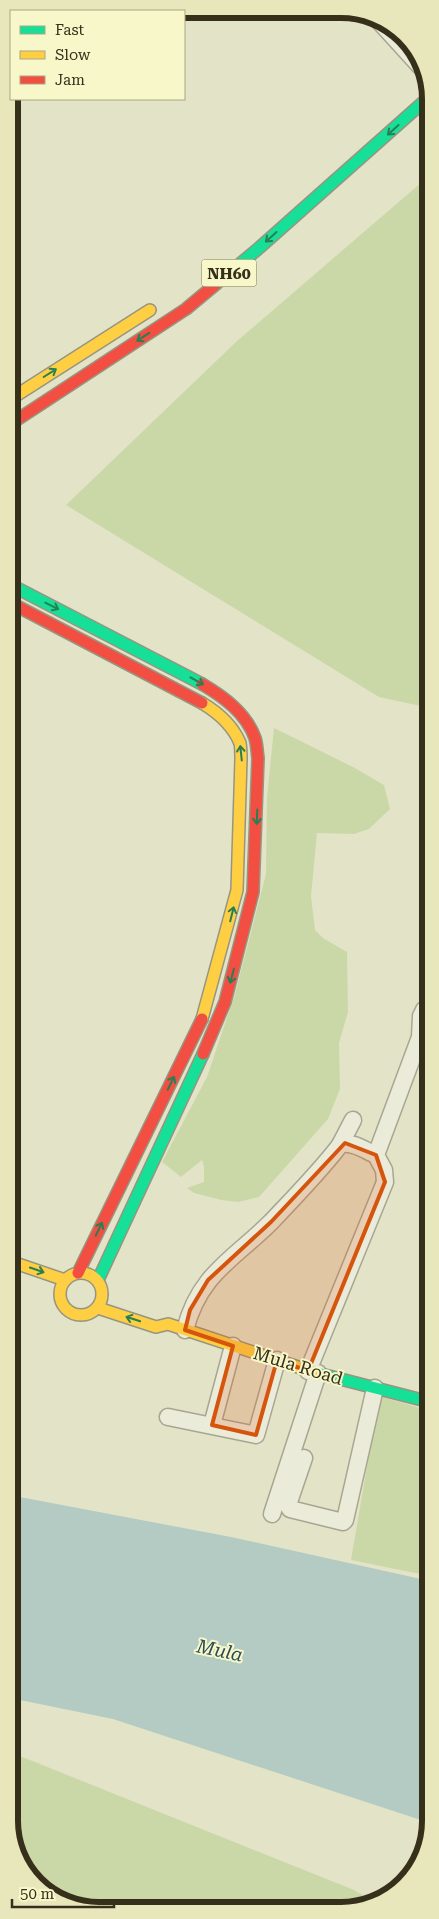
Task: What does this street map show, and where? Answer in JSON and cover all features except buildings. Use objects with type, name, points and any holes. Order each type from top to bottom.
[{"type":"main road","name":"NH60","points":[[18,419],[186,309],[259,248],[422,104]]},
{"type":"main road","points":[[18,394],[158,305]]},
{"type":"main road","points":[[18,589],[197,681],[224,697],[243,718],[255,738],[257,748],[258,778],[253,892],[225,1002],[216,1027],[98,1280]]},
{"type":"main road","points":[[18,607],[214,710],[230,727],[240,744],[241,750],[242,777],[237,890],[209,997],[195,1033],[78,1273]]},
{"type":"main road","points":[[18,1264],[65,1280]]},
{"type":"main road","points":[[78,1273],[85,1273],[98,1280],[107,1295],[101,1301],[98,1308],[85,1315],[71,1312],[56,1292],[65,1280],[71,1275],[78,1273]]},
{"type":"main road","name":"Mula Road","points":[[98,1308],[156,1327],[168,1324],[313,1372],[421,1400]]},
{"type":"main road","points":[[161,1313],[168,1324]]},
{"type":"street","points":[[421,1022],[421,1041]]},
{"type":"street","points":[[376,1155],[421,1050]]},
{"type":"street","points":[[185,1330],[190,1310],[208,1280],[271,1222],[340,1145],[353,1120]]},
{"type":"street","points":[[272,1514],[313,1372],[385,1182],[384,1170],[376,1155],[350,1144],[340,1145]]},
{"type":"street","points":[[212,1425],[233,1346]]},
{"type":"street","points":[[168,1417],[256,1435],[277,1360]]},
{"type":"street","points":[[304,1458],[288,1504],[290,1509],[343,1522],[375,1388]]},
{"type":"highlighted area","points":[[345,1143],[376,1155],[385,1182],[308,1371],[277,1360],[256,1435],[212,1425],[233,1346],[185,1330],[190,1310],[208,1280],[271,1222]]},
{"type":"green space","points":[[422,182],[422,706],[379,697],[66,505],[237,341]]},
{"type":"green space","points":[[274,728],[353,767],[384,785],[390,809],[369,829],[354,834],[317,833],[311,896],[315,930],[323,938],[347,952],[348,1012],[339,1043],[340,1089],[328,1119],[259,1197],[238,1202],[194,1193],[187,1188],[204,1182],[202,1160],[181,1177],[162,1162],[207,1077],[235,994],[266,874],[267,798]]},
{"type":"green space","points":[[379,1396],[421,1408],[421,1574],[351,1560]]},
{"type":"green space","points":[[18,1755],[354,1890],[366,1897],[341,1902],[98,1902],[72,1897],[58,1891],[41,1878],[31,1866],[22,1847],[18,1831]]},
{"type":"water","name":"Mula","points":[[18,1497],[231,1537],[421,1579],[421,1820],[113,1719],[18,1700]]},
{"type":"traffic: fast","points":[[216,284],[422,103]]},
{"type":"traffic: fast","points":[[18,589],[202,684]]},
{"type":"traffic: fast","points":[[98,1280],[203,1054]]},
{"type":"traffic: fast","points":[[313,1372],[421,1400]]},
{"type":"traffic: slow","points":[[18,394],[150,310]]},
{"type":"traffic: slow","points":[[202,703],[229,725],[240,743],[241,759],[237,890],[202,1019]]},
{"type":"traffic: slow","points":[[18,1264],[65,1280]]},
{"type":"traffic: slow","points":[[85,1273],[93,1276],[99,1282],[102,1294],[99,1306],[93,1312],[77,1315],[69,1312],[63,1306],[60,1290],[63,1282],[69,1276],[85,1273]]},
{"type":"traffic: slow","points":[[98,1308],[156,1327],[168,1324],[313,1372]]},
{"type":"traffic: jam","points":[[18,419],[186,309],[216,284]]},
{"type":"traffic: jam","points":[[18,607],[202,703]]},
{"type":"traffic: jam","points":[[202,684],[226,700],[240,713],[255,738],[258,758],[253,892],[225,1002],[203,1054]]},
{"type":"traffic: jam","points":[[78,1273],[202,1019]]}]
